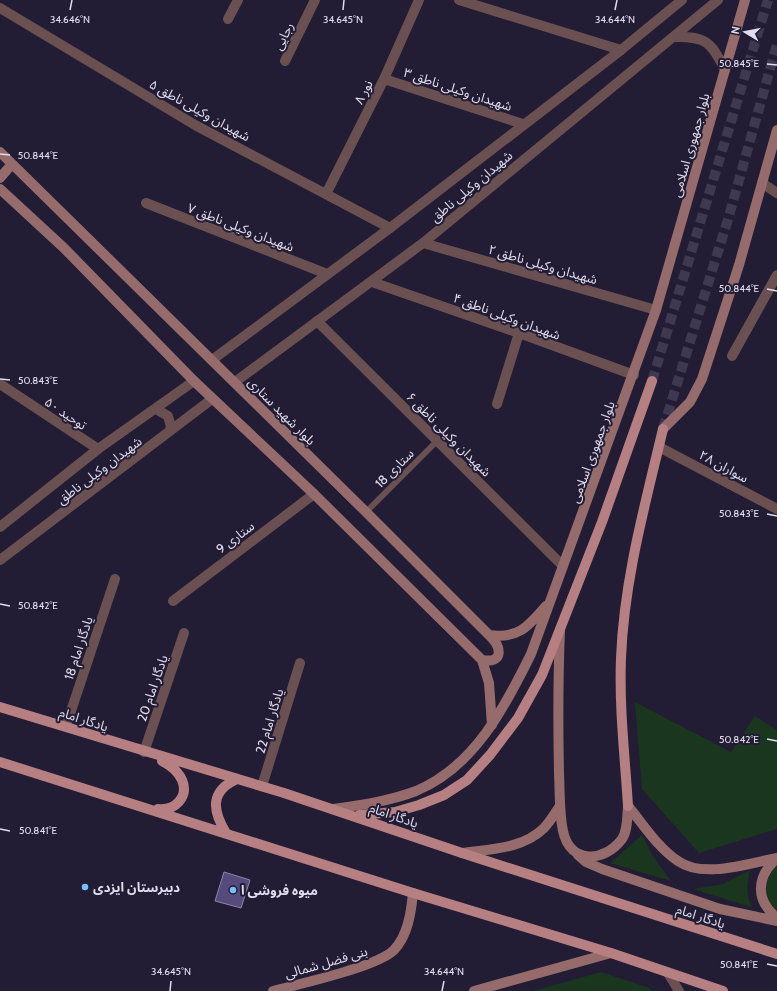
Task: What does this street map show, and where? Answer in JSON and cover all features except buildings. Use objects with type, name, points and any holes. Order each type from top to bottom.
[{"type":"main road","name":"بلوار جمهوری اسلامی","points":[[333,809],[381,801],[416,790],[448,772],[471,751],[492,725],[510,696],[531,654],[634,375],[656,310],[746,1]]},
{"type":"main road","points":[[576,854],[595,856],[610,850],[622,839],[626,832],[628,806],[622,713],[621,658],[635,545],[663,429],[690,402],[702,379],[739,265],[777,130]]},
{"type":"main road","name":"بلوار شهید ستاری","points":[[0,152],[498,643],[500,650],[497,657],[490,661],[482,660]]},
{"type":"main road","points":[[0,178],[12,164]]},
{"type":"main road","points":[[0,189],[64,248],[194,382],[314,494],[482,660],[489,683],[492,725]]},
{"type":"main road","points":[[355,816],[395,812],[419,805],[444,795],[467,780],[490,755],[518,718],[542,676],[602,522],[652,381]]},
{"type":"main road","points":[[489,635],[503,637],[513,635],[533,621],[551,600]]},
{"type":"main road","points":[[561,626],[558,679],[560,806],[561,822],[566,842],[570,848],[586,862],[602,869],[720,909],[777,919]]},
{"type":"main road","name":"یادگار امام","points":[[0,707],[66,726],[144,752],[262,786],[462,853],[777,954]]},
{"type":"main road","points":[[144,752],[171,766],[181,778],[183,785],[180,802],[174,807],[166,810],[144,807]]},
{"type":"main road","points":[[0,762],[413,893],[611,953],[723,991]]},
{"type":"main road","points":[[226,833],[217,819],[216,806],[218,794],[225,784],[237,779]]},
{"type":"main road","points":[[462,853],[503,848],[528,840],[544,828],[560,806]]},
{"type":"main road","points":[[628,806],[664,848],[682,864],[701,869],[718,869],[777,858]]},
{"type":"main road","points":[[777,858],[768,866],[762,876],[760,888],[762,900],[768,910],[777,919]]},
{"type":"main road","name":"بنی فضل شمالی","points":[[273,991],[374,963],[393,951],[404,935],[410,916],[413,893]]},
{"type":"main road","points":[[474,991],[611,953]]},
{"type":"street","points":[[228,20],[238,0]]},
{"type":"street","name":"رجایی","points":[[285,61],[315,0]]},
{"type":"street","points":[[459,0],[620,50]]},
{"type":"street","name":"شهیدان وکیلی ناطق","points":[[212,360],[390,228],[620,50],[682,0]]},
{"type":"street","name":"شهیدان وکیلی ناطق","points":[[234,382],[372,282],[423,243],[718,0]]},
{"type":"street","name":"نور ۸","points":[[326,194],[384,79],[417,1]]},
{"type":"street","name":"شهیدان وکیلی ناطق ۵","points":[[0,8],[195,125],[390,228]]},
{"type":"street","points":[[673,37],[700,38],[712,47],[725,70]]},
{"type":"street","name":"شهیدان وکیلی ناطق ۳","points":[[384,79],[523,124]]},
{"type":"street","points":[[762,183],[777,193]]},
{"type":"street","name":"شهیدان وکیلی ناطق ۷","points":[[146,203],[327,274]]},
{"type":"street","name":"شهیدان وکیلی ناطق ٢","points":[[423,243],[656,310]]},
{"type":"street","points":[[732,356],[777,275]]},
{"type":"street","name":"شهیدان وکیلی ناطق ۴","points":[[372,282],[634,375]]},
{"type":"street","name":"شهیدان وکیلی ناطق ۶","points":[[317,321],[563,566]]},
{"type":"street","points":[[497,404],[519,333]]},
{"type":"street","name":"شهیدان وکیلی ناطق","points":[[0,527],[98,449],[194,382]]},
{"type":"street","name":"توحید ۵۰","points":[[0,384],[98,449]]},
{"type":"street","name":"شهیدان وکیلی ناطق","points":[[0,560],[212,399]]},
{"type":"street","points":[[156,409],[168,416],[171,427],[169,432]]},
{"type":"street","name":"سواران ۲۸","points":[[658,447],[775,505]]},
{"type":"street","name":"ستاری 9","points":[[173,601],[314,494]]},
{"type":"street","name":"یادگار امام 18","points":[[66,726],[115,579]]},
{"type":"street","name":"یادگار امام 20","points":[[144,752],[184,633]]},
{"type":"street","name":"یادگار امام 22","points":[[262,786],[300,663]]},
{"type":"street","points":[[668,973],[680,991]]},
{"type":"lane","name":"ستاری 18","points":[[366,512],[437,441]]},
{"type":"green space","points":[[635,702],[731,752],[755,716],[777,730],[777,829],[699,853],[642,789]]},
{"type":"green space","points":[[642,835],[652,855],[671,881],[610,863]]},
{"type":"green space","points":[[777,865],[777,910],[769,899],[766,888],[770,876]]},
{"type":"green space","points":[[750,870],[747,890],[750,903],[753,908],[693,889],[723,884]]},
{"type":"green space","points":[[601,972],[649,988],[652,991],[533,991]]},
{"type":"tunnel","points":[[652,381],[768,0]]},
{"type":"tunnel","points":[[663,429],[729,216],[777,44]]},
{"type":"place","name":"دبیرستان ایزدی","points":[[85,887]]},
{"type":"place","name":"میوه فروشی ا","points":[[233,890]]}]
